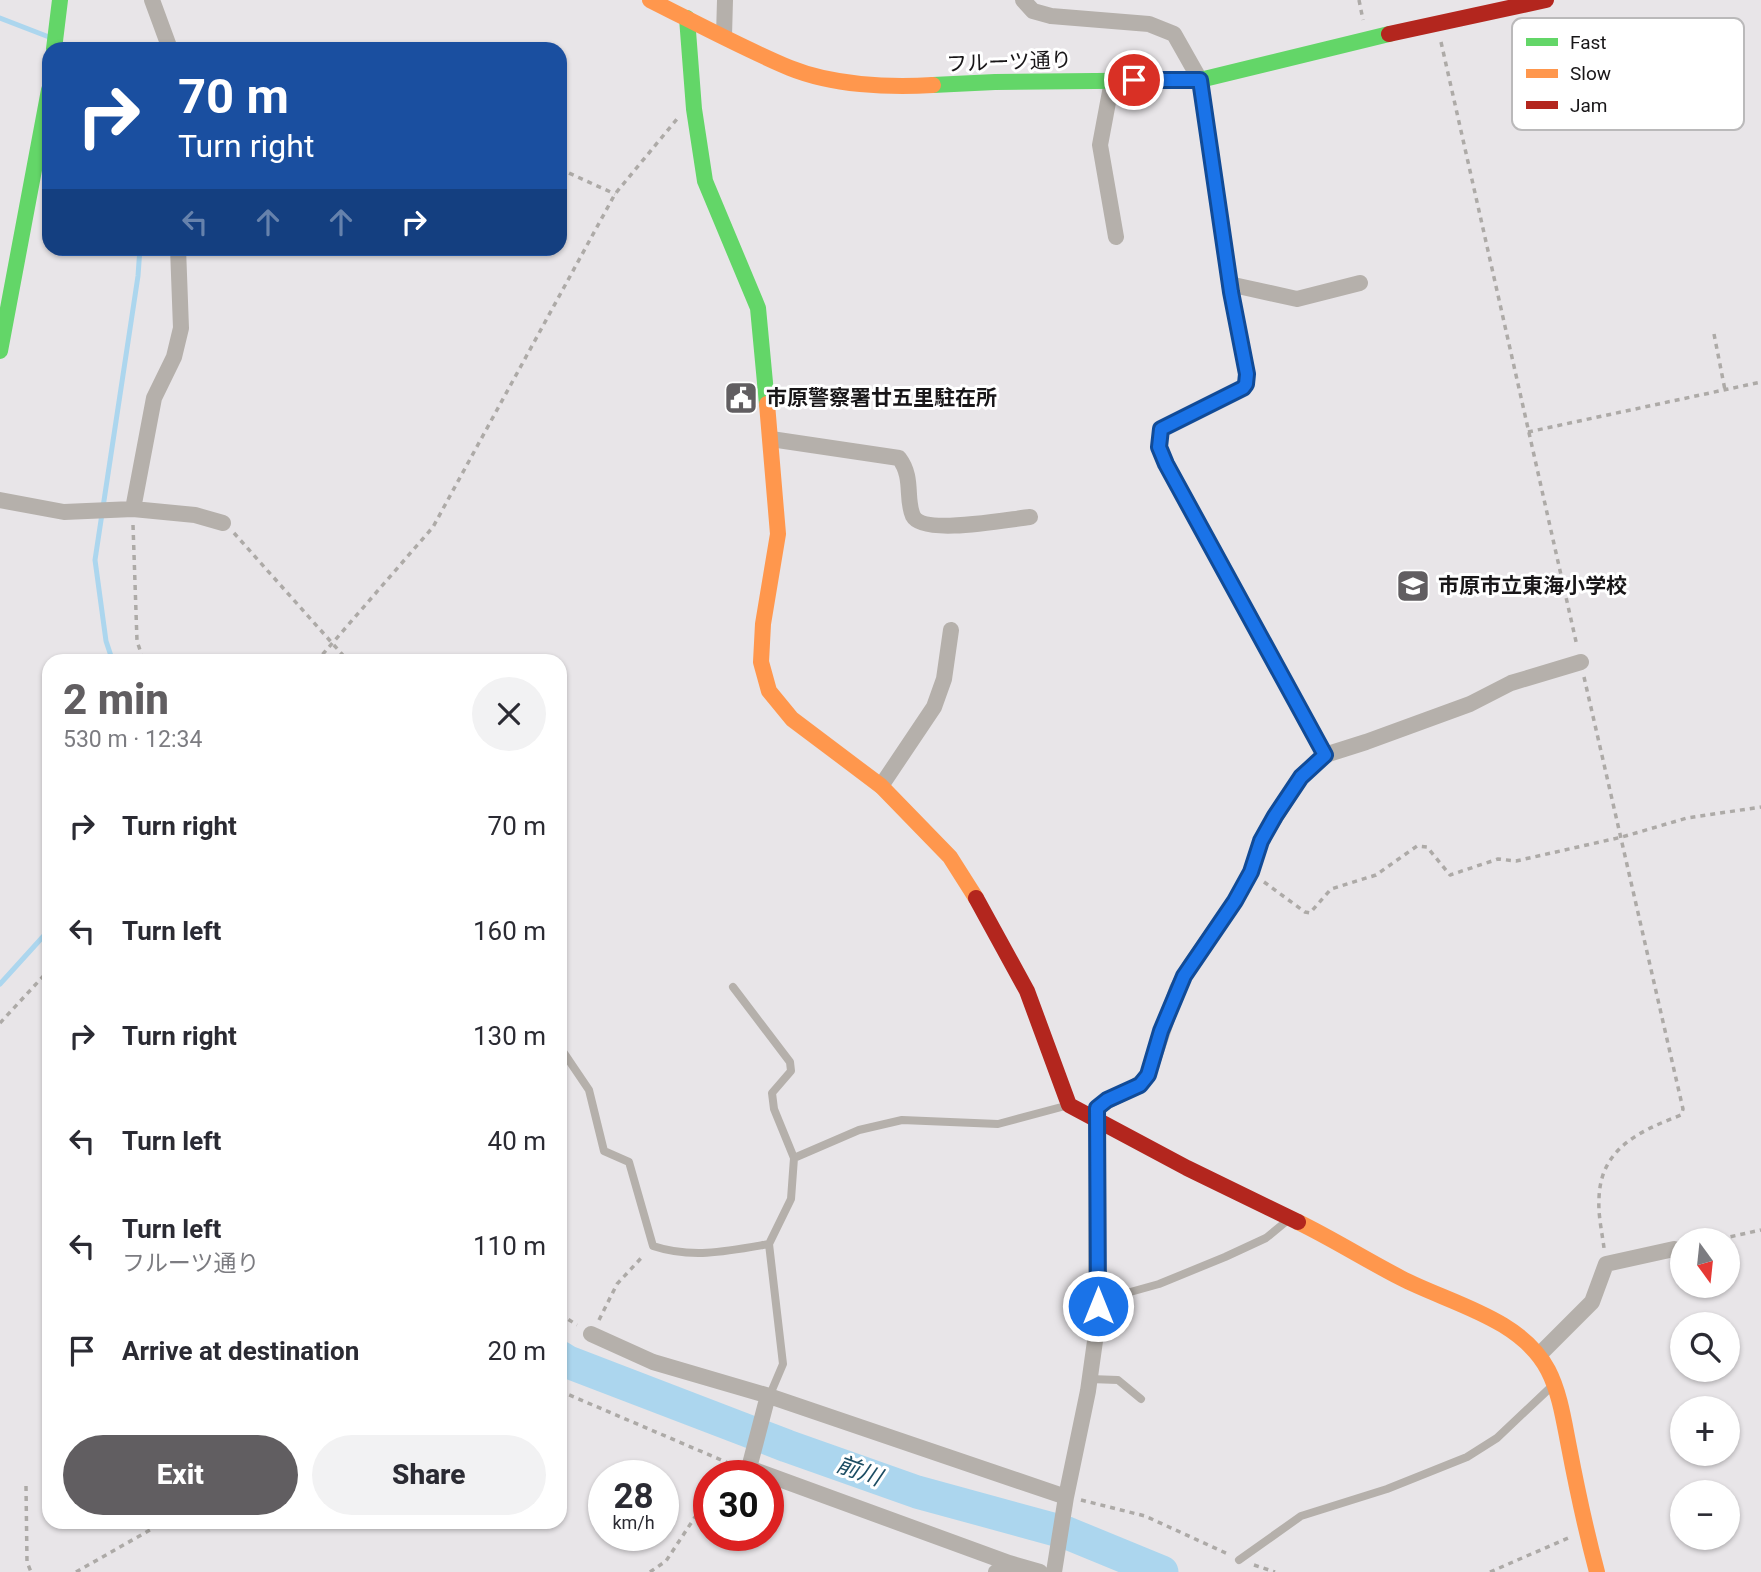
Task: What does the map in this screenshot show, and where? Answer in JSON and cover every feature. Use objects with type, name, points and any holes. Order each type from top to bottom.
[{"type":"street","points":[[55,42],[60,0]]},
{"type":"street","points":[[152,0],[167,42]]},
{"type":"street","name":"フルーツ通り","points":[[650,0],[792,69],[850,83],[900,87],[995,82],[1200,80],[1437,23],[1546,0]]},
{"type":"street","points":[[724,36],[726,0]]},
{"type":"street","points":[[1023,0],[1033,11],[1051,16],[1149,24],[1174,34],[1200,80],[1229,284],[1247,374],[1246,384],[1243,388],[1161,429],[1159,447],[1325,755]]},
{"type":"street","points":[[687,18],[694,109],[705,181],[758,308],[778,534],[763,624],[761,662],[769,691],[792,719],[881,786],[950,856],[994,928],[1027,991],[1069,1105],[1187,1168],[1334,1239],[1403,1279],[1473,1308],[1520,1337],[1539,1355],[1561,1409],[1597,1572]]},
{"type":"street","points":[[1112,80],[1100,145],[1116,237]]},
{"type":"street","points":[[0,351],[42,127]]},
{"type":"street","points":[[133,509],[154,398],[174,357],[181,328],[178,256]]},
{"type":"street","points":[[1229,284],[1297,299],[1360,283]]},
{"type":"street","points":[[771,439],[899,458],[906,467],[913,516],[919,522],[940,527],[1030,517]]},
{"type":"street","points":[[0,500],[64,512],[133,509],[195,516],[223,523]]},
{"type":"street","points":[[881,786],[934,707],[944,679],[951,630]]},
{"type":"street","points":[[1054,1572],[1090,1379],[1098,1301],[1097,1108],[1107,1100],[1140,1085],[1148,1075],[1177,989],[1235,901],[1251,872],[1261,841],[1301,777],[1325,755],[1470,704],[1511,683],[1581,662]]},
{"type":"street","points":[[1539,1355],[1592,1302],[1606,1264],[1670,1250]]},
{"type":"street","points":[[591,1334],[653,1362],[1066,1497]]},
{"type":"street","points":[[751,1460],[768,1399]]},
{"type":"street","points":[[784,1482],[1002,1567],[1040,1572]]},
{"type":"lane","points":[[733,987],[790,1062],[791,1072],[772,1093],[774,1109],[794,1158],[790,1199],[769,1244],[783,1364],[768,1399]]},
{"type":"lane","points":[[567,1057],[589,1090],[604,1151],[629,1163],[653,1246],[674,1253],[722,1252],[769,1244]]},
{"type":"lane","points":[[794,1158],[859,1130],[902,1120],[998,1124],[1069,1105]]},
{"type":"lane","points":[[1098,1301],[1159,1284],[1225,1257],[1266,1238],[1290,1218]]},
{"type":"lane","points":[[1090,1379],[1118,1380],[1141,1399]]},
{"type":"lane","points":[[1239,1560],[1301,1516],[1387,1489],[1467,1457],[1497,1438],[1553,1385]]},
{"type":"path","points":[[1437,23],[1683,1109],[1681,1115],[1623,1143],[1611,1157],[1601,1178],[1599,1199],[1606,1264]]},
{"type":"path","points":[[323,654],[433,527],[615,194],[674,121],[694,109]]},
{"type":"path","points":[[567,172],[615,194]]},
{"type":"path","points":[[1714,334],[1725,390]]},
{"type":"path","points":[[1528,432],[1761,382]]},
{"type":"path","points":[[133,509],[138,641],[142,654]]},
{"type":"path","points":[[223,523],[343,654]]},
{"type":"path","points":[[1251,872],[1310,913],[1331,889],[1376,875],[1417,846],[1427,847],[1450,875],[1498,859],[1516,860],[1622,837],[1687,818],[1761,807]]},
{"type":"path","points":[[0,1023],[42,978]]},
{"type":"path","points":[[1740,1235],[1761,1230]]},
{"type":"path","points":[[591,1334],[617,1283],[653,1246]]},
{"type":"path","points":[[567,1394],[719,1460]]},
{"type":"path","points":[[26,1486],[27,1562],[31,1572]]},
{"type":"path","points":[[1066,1497],[1145,1516],[1239,1560],[1275,1572]]},
{"type":"path","points":[[650,1572],[666,1561],[693,1520]]},
{"type":"path","points":[[76,1572],[152,1529]]},
{"type":"path","points":[[1490,1572],[1586,1530]]},
{"type":"waterway","points":[[0,18],[49,37]]},
{"type":"waterway","points":[[110,654],[106,641],[95,560],[139,256]]},
{"type":"waterway","points":[[0,984],[42,938]]},
{"type":"waterway","name":"前川","points":[[567,1361],[787,1446],[917,1492],[1067,1533],[1162,1572]]},
{"type":"traffic: fast","points":[[55,42],[60,0]]},
{"type":"traffic: fast","points":[[687,18],[694,109],[705,181],[758,308],[767,404]]},
{"type":"traffic: fast","points":[[933,85],[1200,80],[1389,34]]},
{"type":"traffic: fast","points":[[0,351],[42,127]]},
{"type":"traffic: slow","points":[[650,0],[754,52],[806,74],[860,84],[933,85]]},
{"type":"traffic: slow","points":[[767,404],[778,534],[763,624],[761,662],[769,691],[792,719],[881,786],[950,857],[976,898]]},
{"type":"traffic: slow","points":[[1298,1222],[1401,1278],[1482,1314],[1520,1337],[1536,1352],[1548,1370],[1559,1398],[1597,1572]]},
{"type":"traffic: jam","points":[[1389,34],[1546,0]]},
{"type":"traffic: jam","points":[[1200,80],[1231,292],[1247,374]]},
{"type":"traffic: jam","points":[[976,898],[1027,991],[1069,1105],[1187,1168],[1298,1222]]},
{"type":"place","name":"市原警察署廿五里駐在所","points":[[741,398]]},
{"type":"place","name":"市原市立東海小学校","points":[[1413,586]]},
{"type":"route","points":[[1098,1306],[1097,1108],[1107,1100],[1140,1085],[1148,1075],[1161,1031],[1184,976],[1235,901],[1251,872],[1261,841],[1275,816],[1301,777],[1325,755],[1159,447],[1161,429],[1243,388],[1247,374],[1231,292],[1200,80],[1134,80]]}]
